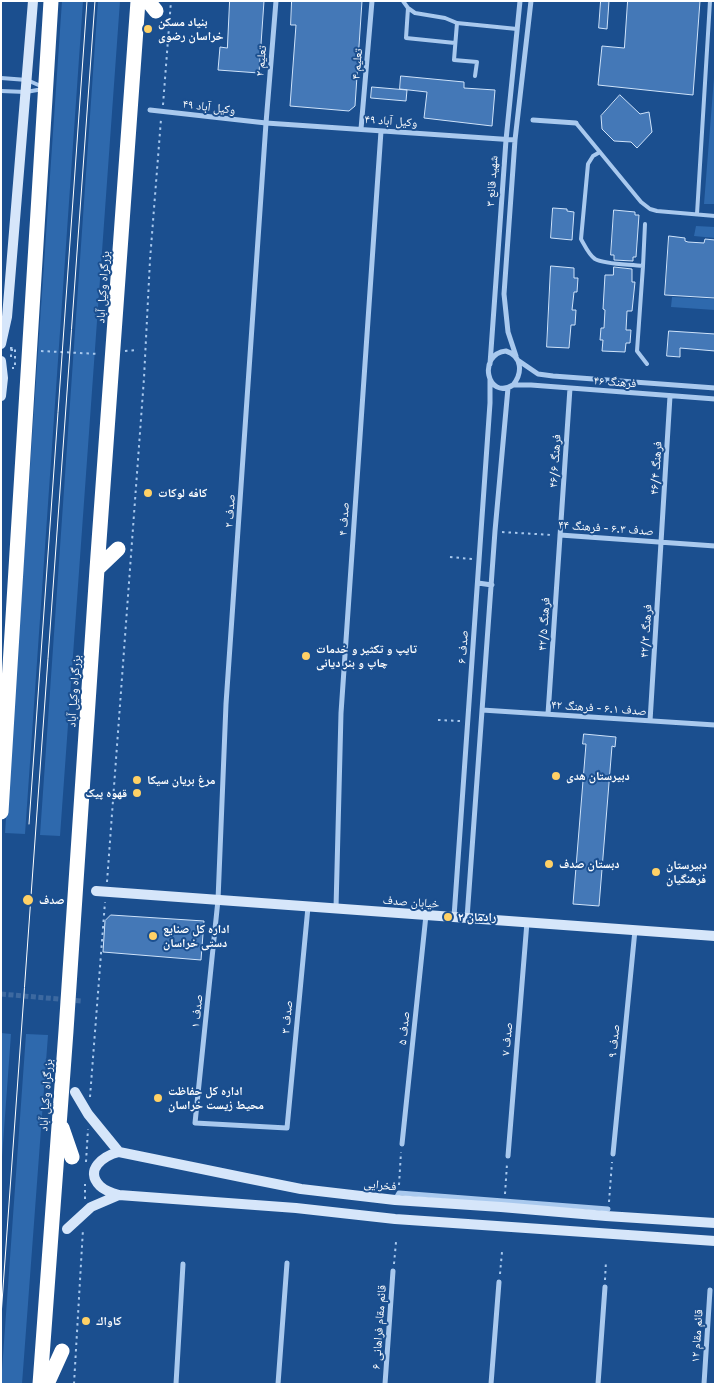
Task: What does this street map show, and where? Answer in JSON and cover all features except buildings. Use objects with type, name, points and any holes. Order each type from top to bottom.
[{"type":"highway","points":[[1,812],[51,1]]},
{"type":"highway","name":"بزرگراه وکیل آباد","points":[[40,1384],[138,1]]},
{"type":"highway","points":[[97,569],[118,549]]},
{"type":"highway","points":[[60,1119],[72,1157]]},
{"type":"highway","points":[[47,1384],[62,1351]]},
{"type":"street","points":[[1,344],[7,316],[5,284],[26,92],[33,1]]},
{"type":"street","name":"تعلیم ۲","points":[[266,123],[276,1]]},
{"type":"street","name":"تعلیم ۴","points":[[361,129],[372,1]]},
{"type":"street","name":"شهید قانع ۳","points":[[490,364],[506,140],[520,1]]},
{"type":"street","name":"شهید قانع ۳","points":[[517,359],[508,332],[504,294],[515,140],[531,1]]},
{"type":"street","name":"۴۹ وکیل آباد","points":[[150,110],[266,123]]},
{"type":"street","points":[[533,120],[576,123]]},
{"type":"street","name":"وکیل آباد ۴۹","points":[[266,123],[515,140]]},
{"type":"street","name":"صدف ۲","points":[[218,900],[226,704],[266,123]]},
{"type":"street","name":"صدف ۴","points":[[336,909],[341,713],[381,131]]},
{"type":"street","points":[[506,351],[517,359],[519,376],[511,387],[497,387],[490,379],[490,364],[495,354],[506,351]]},
{"type":"street","name":"فرهنگ ۴۶","points":[[517,359],[538,374],[715,388]]},
{"type":"street","points":[[1,396],[6,360]]},
{"type":"street","name":"صدف ۶","points":[[454,917],[478,583],[490,379]]},
{"type":"street","name":"فرهنگ ۴۶","points":[[511,387],[531,385],[715,399]]},
{"type":"street","name":"صدف ۶","points":[[467,918],[495,531],[511,387]]},
{"type":"street","name":"فرهنگ ۴۶/۶","points":[[560,535],[570,388]]},
{"type":"street","name":"فرهنگ ۴۶/۴","points":[[661,542],[670,396]]},
{"type":"street","name":"صدف ۶.۳ - فرهنگ ۴۴","points":[[560,535],[715,546]]},
{"type":"street","name":"فرهنگ ۴۲/۵","points":[[548,714],[560,535]]},
{"type":"street","name":"فرهنگ ۴۲/۳","points":[[650,721],[661,542]]},
{"type":"street","points":[[478,583],[492,584]]},
{"type":"street","name":"صدف ۶.۱ - فرهنگ ۴۲","points":[[482,710],[715,725]]},
{"type":"street","name":"خیابان صدف","points":[[101,891],[715,936]]},
{"type":"street","name":"صدف ۱","points":[[218,900],[195,1123],[287,1128]]},
{"type":"street","name":"صدف ۳","points":[[287,1128],[308,907]]},
{"type":"street","name":"صدف ۵","points":[[402,1144],[426,915]]},
{"type":"street","name":"صدف ۷","points":[[508,1156],[527,922]]},
{"type":"street","name":"صدف ۹","points":[[613,1154],[635,930]]},
{"type":"street","points":[[76,1092],[88,1114],[119,1152],[109,1154],[100,1159],[95,1168],[95,1177],[99,1186],[119,1195],[296,1208],[395,1219],[715,1241]]},
{"type":"street","name":"فخرایی","points":[[119,1152],[301,1189],[715,1224]]},
{"type":"street","points":[[67,1229],[84,1213],[98,1204],[119,1195]]},
{"type":"street","points":[[397,1196],[504,1201],[608,1210]]},
{"type":"street","points":[[278,1384],[287,1263]]},
{"type":"street","points":[[176,1384],[183,1264]]},
{"type":"street","name":"قائم مقام فراهانی ۶","points":[[385,1384],[393,1271]]},
{"type":"street","points":[[491,1384],[499,1282]]},
{"type":"street","points":[[598,1384],[605,1287]]},
{"type":"street","name":"قائم مقام ۱۲","points":[[704,1384],[710,1290]]},
{"type":"lane","points":[[403,1],[415,13],[445,18],[457,23],[517,29]]},
{"type":"lane","points":[[697,214],[710,1]]},
{"type":"lane","points":[[408,8],[406,38],[455,43]]},
{"type":"lane","points":[[457,23],[454,60],[477,62],[475,76]]},
{"type":"lane","points":[[1,78],[27,80],[45,88]]},
{"type":"lane","points":[[1,91],[26,92],[45,88]]},
{"type":"lane","points":[[576,123],[641,202],[650,209],[715,216]]},
{"type":"lane","points":[[600,152],[593,156],[588,164],[581,240],[595,259],[643,266]]},
{"type":"lane","points":[[646,224],[637,352],[647,364]]},
{"type":"path","points":[[86,1164],[101,891],[144,378],[150,260],[171,1]]},
{"type":"path","points":[[10,368],[15,368],[15,348]]},
{"type":"path","points":[[6,360],[11,350],[21,350]]},
{"type":"path","points":[[125,351],[138,350]]},
{"type":"path","points":[[41,351],[100,354]]},
{"type":"path","name":"صدف ۶.۳ - فرهنگ ۴۴","points":[[495,531],[560,535]]},
{"type":"path","points":[[450,557],[479,559]]},
{"type":"path","points":[[438,720],[468,722]]},
{"type":"path","points":[[397,1196],[402,1144]]},
{"type":"path","points":[[608,1210],[613,1154]]},
{"type":"path","points":[[504,1201],[508,1156]]},
{"type":"path","points":[[74,1384],[85,1183]]},
{"type":"path","points":[[393,1271],[396,1242]]},
{"type":"path","points":[[499,1282],[502,1252]]},
{"type":"path","points":[[605,1287],[606,1261]]},
{"type":"shaded area","points":[[62,1],[83,1],[25,834],[5,833]]},
{"type":"shaded area","points":[[98,1],[120,1],[60,836],[40,835]]},
{"type":"shaded area","points":[[715,65],[715,204],[704,204]]},
{"type":"shaded area","points":[[696,226],[715,227],[715,238],[694,236]]},
{"type":"shaded area","points":[[672,297],[715,299],[715,310],[671,307]]},
{"type":"shaded area","points":[[1,1033],[11,1034],[1,1171]]},
{"type":"shaded area","points":[[26,1034],[48,1035],[22,1384],[1,1384]]},
{"type":"tunnel","points":[[1,994],[81,1001]]},
{"type":"tram line","points":[[29,824],[87,1]]},
{"type":"tram line","points":[[1,1316],[95,1]]},
{"type":"place","name":"بنیاد مسکن خراسان رضوی","points":[[148,29]]},
{"type":"place","name":"کافه لوکات","points":[[148,493]]},
{"type":"place","name":"تایپ و تکثیر و خدمات چاپ و بنر دیانی","points":[[306,656]]},
{"type":"place","name":"دبیرستان هدی","points":[[556,776]]},
{"type":"place","name":"مرغ بریان سیکا","points":[[137,780]]},
{"type":"place","name":"قهوه پیک","points":[[137,793]]},
{"type":"place","name":"دبستان صدف","points":[[549,864]]},
{"type":"place","name":"دبیرستان فرهنگیان","points":[[656,872]]},
{"type":"place","name":"صدف","points":[[28,900]]},
{"type":"place","name":"رادمان ۲","points":[[448,917]]},
{"type":"place","name":"اداره کل صنایع دستی خراسان","points":[[153,936]]},
{"type":"place","name":"اداره کل حفاظت محیط زیست خراسان","points":[[158,1098]]},
{"type":"place","name":"كاواك","points":[[86,1321]]}]
